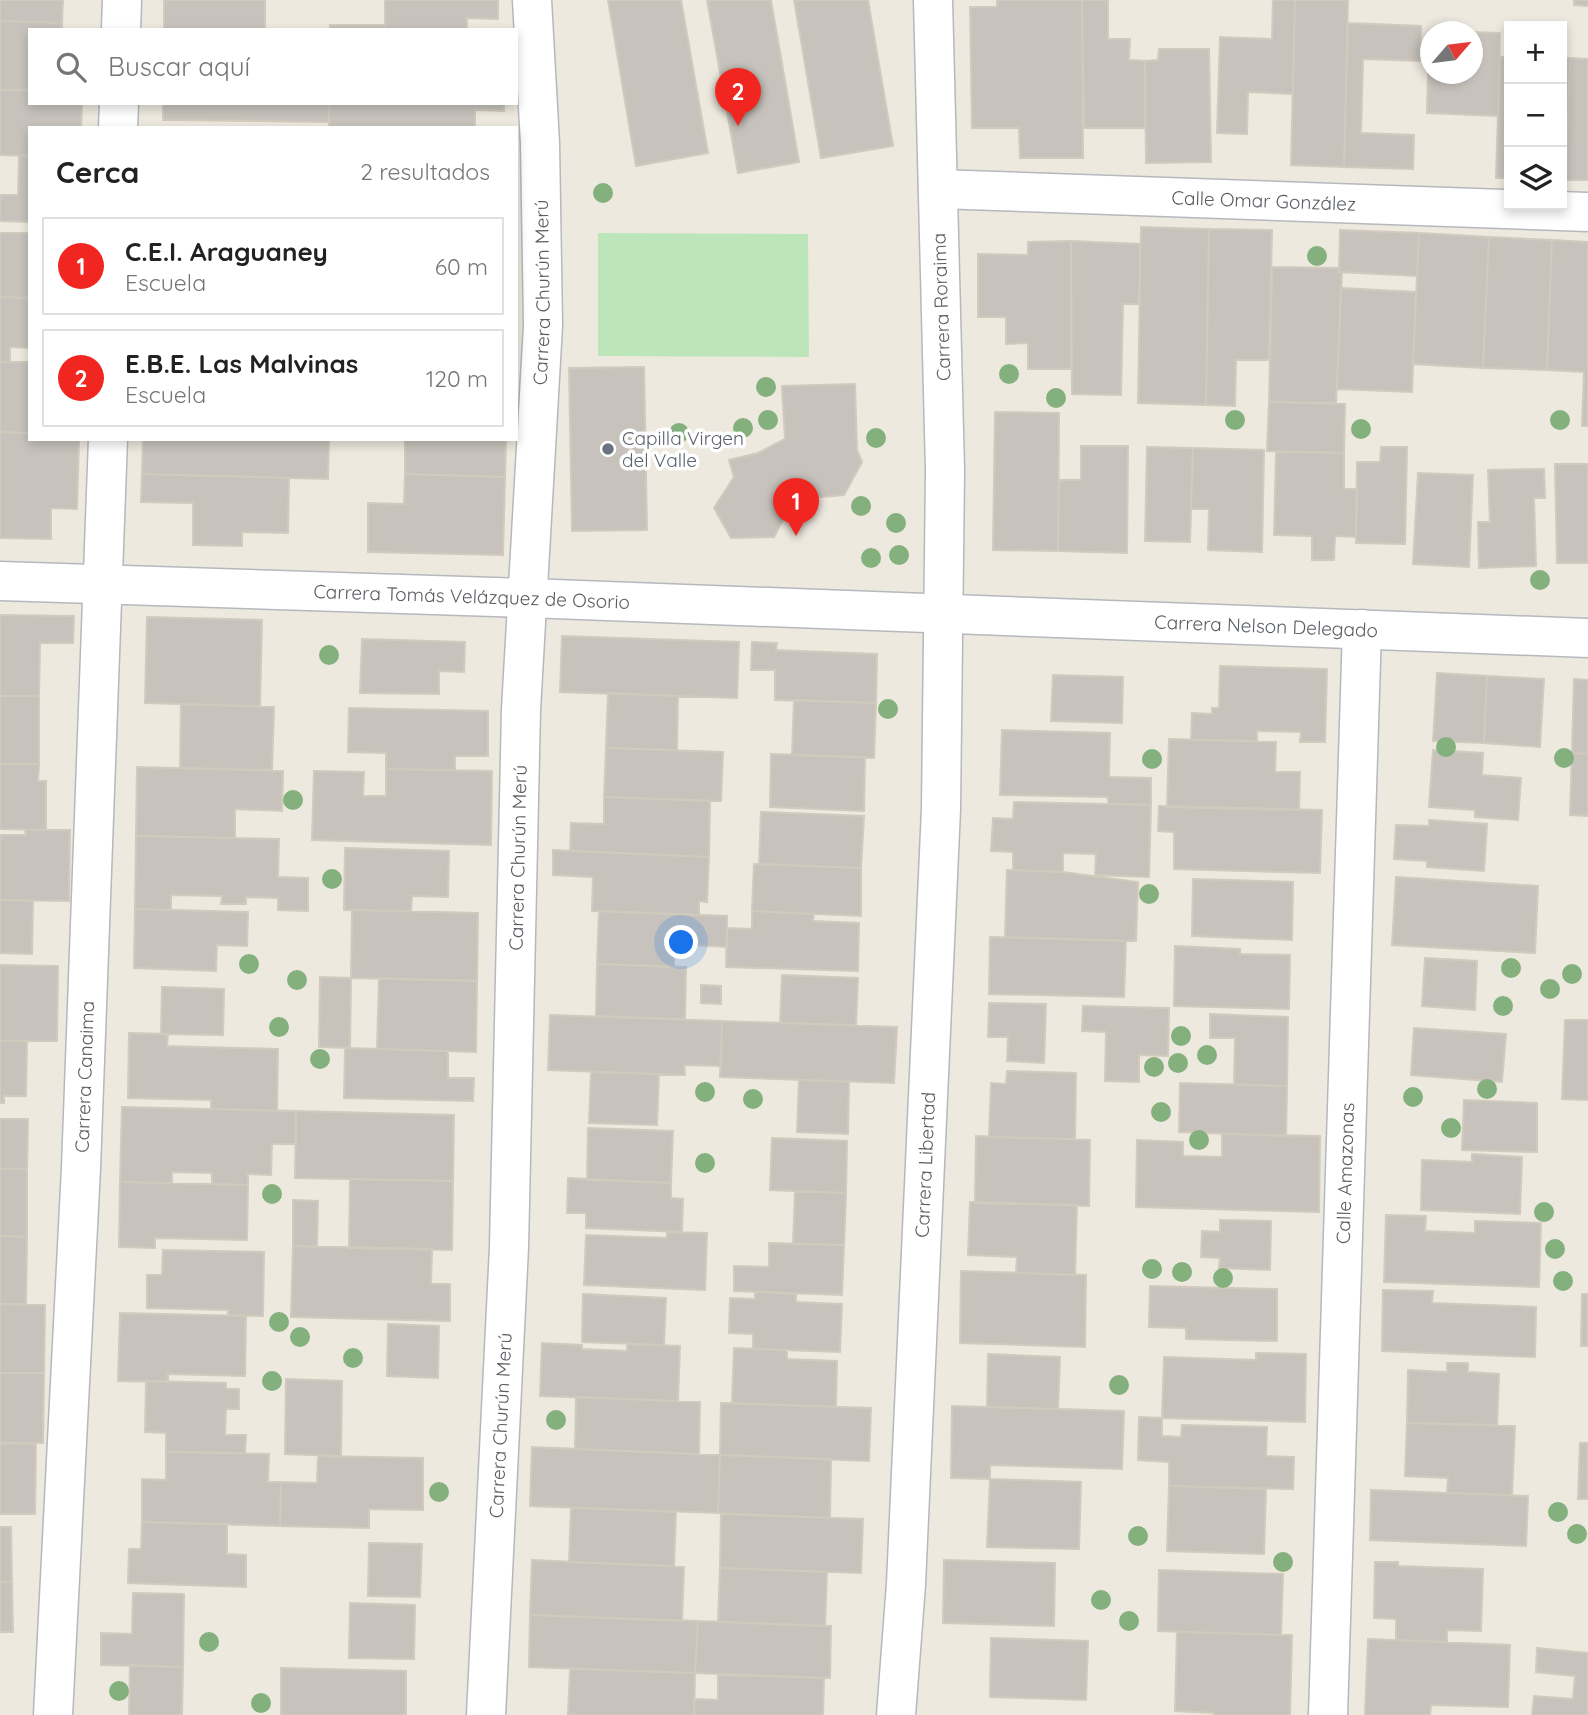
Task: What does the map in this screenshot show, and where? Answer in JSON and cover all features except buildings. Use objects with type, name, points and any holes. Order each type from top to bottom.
[{"type":"street","points":[[121,28],[122,0]]},
{"type":"street","name":"Carrera Churún Merú","points":[[486,1715],[509,1247],[521,710],[543,325],[540,144],[532,0]]},
{"type":"street","name":"Carrera Roraima","points":[[933,0],[945,470],[943,613]]},
{"type":"street","points":[[118,126],[119,105]]},
{"type":"street","name":"Calle Omar González","points":[[938,189],[1588,212]]},
{"type":"street","name":"Carrera Canaima","points":[[53,1715],[81,1168],[108,441]]},
{"type":"street","name":"Carrera Tomás Velázquez de Osorio","points":[[0,581],[943,613]]},
{"type":"street","name":"Carrera Nelson Delegado","points":[[943,613],[1588,638]]},
{"type":"street","name":"Carrera Libertad","points":[[896,1715],[906,1584],[939,887],[943,613]]},
{"type":"street","name":"Calle Amazonas","points":[[1328,1715],[1362,629]]},
{"type":"green space","points":[[598,233],[808,234],[809,357],[598,356]]},
{"type":"place","name":"E.B.E. Las Malvinas","points":[[738,126]]},
{"type":"place","name":"Capilla Virgen del Valle","points":[[608,449]]},
{"type":"place","name":"C.E.I. Araguaney","points":[[796,536]]}]
